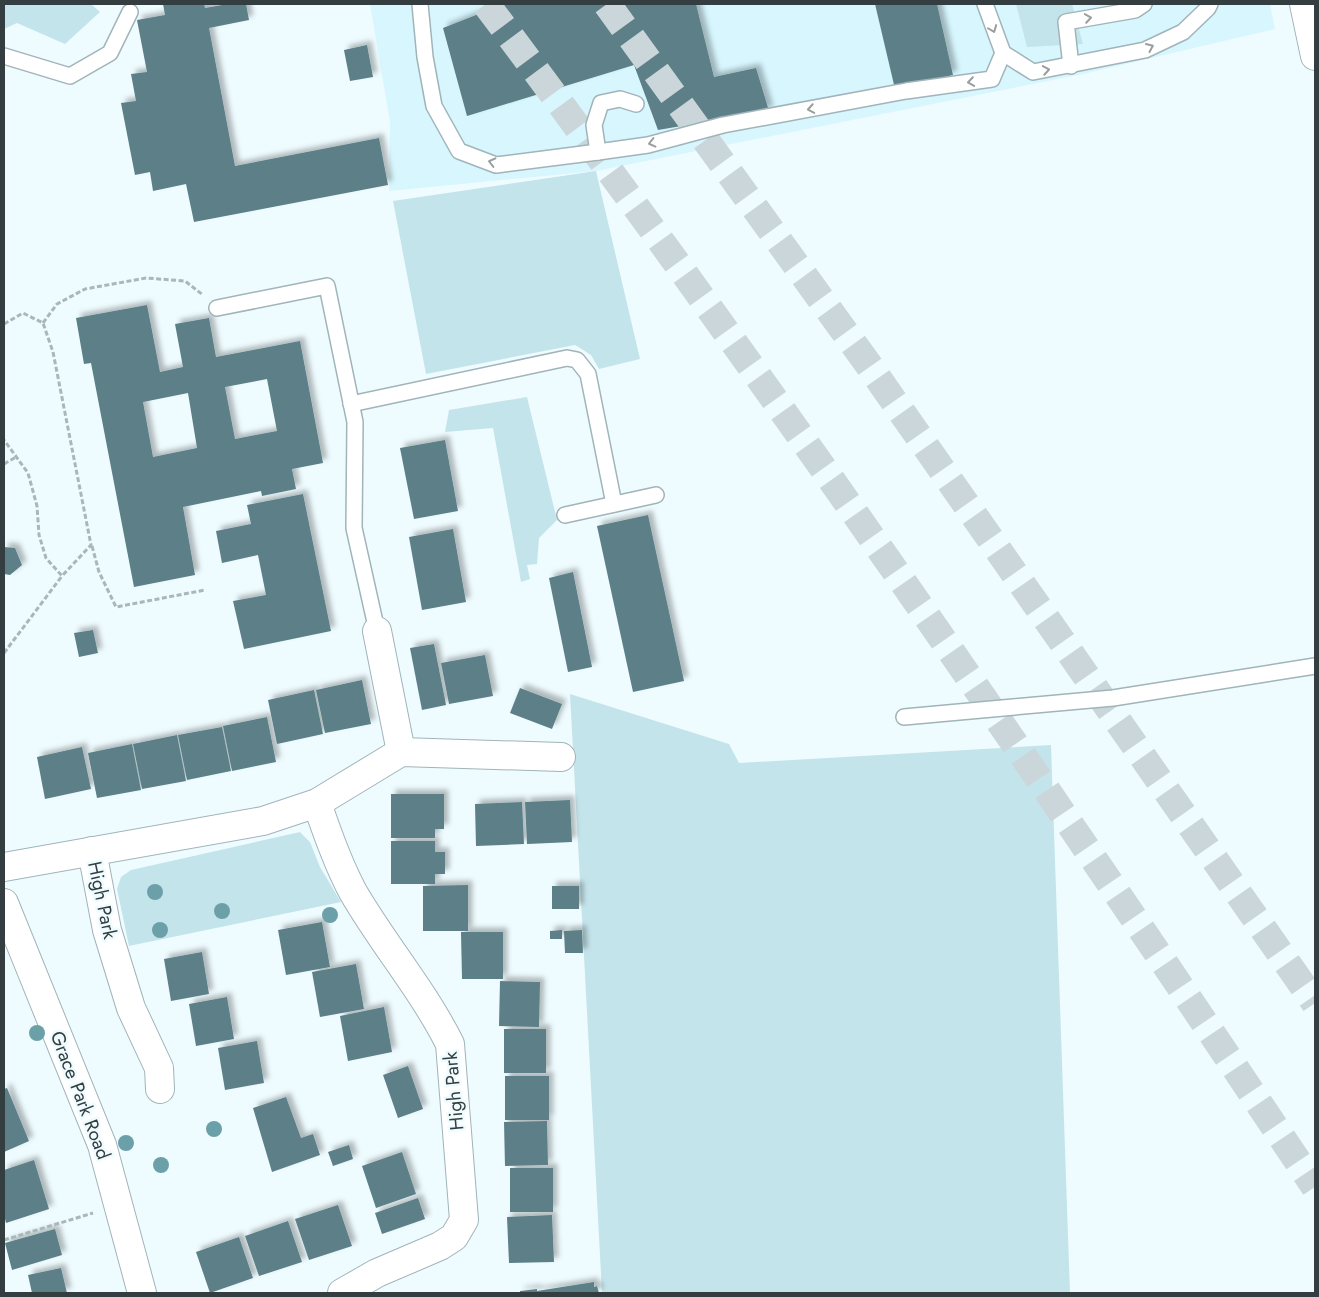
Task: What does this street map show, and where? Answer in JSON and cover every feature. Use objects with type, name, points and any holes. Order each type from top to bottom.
[{"type":"street","points":[[1304,4],[1315,56]]},
{"type":"street","points":[[377,631],[401,752],[561,756]]},
{"type":"street","name":"High Park","points":[[4,867],[263,821],[316,803],[401,752]]},
{"type":"street","name":"High Park","points":[[316,803],[328,838],[353,892],[438,1020],[450,1044],[464,1220],[454,1236],[440,1246],[377,1273],[342,1293]]},
{"type":"street","name":"High Park","points":[[92,851],[108,930],[131,1008],[160,1068],[160,1089]]},
{"type":"street","name":"Grace Park Road","points":[[4,903],[98,1136],[120,1206],[142,1293]]},
{"type":"lane","points":[[420,4],[425,57],[434,106],[459,151],[496,165],[648,145],[723,125],[906,91],[992,79],[1003,53]]},
{"type":"lane","points":[[985,4],[1003,53],[1033,72],[1145,50],[1183,32],[1210,4]]},
{"type":"lane","points":[[1071,66],[1066,22],[1134,10],[1144,4]]},
{"type":"lane","points":[[4,56],[70,76],[110,53],[130,12]]},
{"type":"lane","points":[[598,152],[594,125],[600,103],[620,99],[636,104]]},
{"type":"lane","points":[[217,308],[327,286],[355,422],[354,528],[377,631]]},
{"type":"lane","points":[[351,404],[566,358],[577,360],[588,374],[614,504]]},
{"type":"lane","points":[[565,515],[656,495]]},
{"type":"lane","points":[[904,717],[1113,698],[1315,666]]},
{"type":"path","points":[[43,323],[57,304],[84,289],[146,278],[185,281],[217,308]]},
{"type":"path","points":[[4,324],[23,313],[43,323],[53,352],[92,545],[99,572],[116,607],[205,590]]},
{"type":"path","points":[[4,440],[28,473],[36,506],[39,535],[46,558],[62,576]]},
{"type":"path","points":[[4,464],[16,457]]},
{"type":"path","points":[[4,653],[62,576],[92,545]]},
{"type":"path","points":[[4,1240],[120,1206]]},
{"type":"shaded area","points":[[4,4],[91,4],[100,12],[65,44],[17,23],[4,29]]},
{"type":"shaded area","points":[[370,4],[1270,4],[1275,29],[1083,74],[596,171],[389,191],[390,122]]},
{"type":"shaded area","points":[[1016,4],[1072,4],[1083,44],[1027,47]]},
{"type":"shaded area","points":[[596,171],[640,359],[599,369],[591,355],[575,345],[426,374],[393,201]]},
{"type":"shaded area","points":[[527,397],[557,520],[539,538],[537,564],[527,565],[530,579],[521,582],[493,428],[445,432],[449,410]]},
{"type":"shaded area","points":[[570,694],[729,744],[739,763],[1051,745],[1070,1293],[602,1293]]},
{"type":"shaded area","points":[[300,832],[310,842],[320,867],[341,902],[129,946],[117,889],[121,877],[131,870]]},
{"type":"building","points":[[163,4],[204,4],[205,8],[228,4],[246,4],[249,20],[209,28],[235,166],[379,138],[388,185],[194,222],[186,184],[153,191],[150,172],[135,175],[121,103],[136,101],[131,74],[147,72],[137,20],[165,15]]},
{"type":"building","points":[[493,4],[696,4],[714,77],[756,68],[769,111],[658,130],[634,65],[467,116],[443,28],[494,8]]},
{"type":"building","points":[[875,4],[937,4],[953,75],[895,89]]},
{"type":"building","points":[[367,45],[373,77],[350,81],[344,50]]},
{"type":"building","points":[[147,305],[160,372],[183,367],[175,324],[209,318],[216,357],[300,341],[323,463],[292,469],[296,489],[262,496],[261,491],[183,507],[195,575],[134,587],[91,363],[84,364],[76,318]],"holes":[[[267,379],[277,431],[235,439],[225,387]],[[188,393],[197,448],[153,457],[143,402]]]},
{"type":"building","points":[[445,440],[458,511],[414,519],[400,448]]},
{"type":"building","points":[[303,494],[331,631],[244,649],[233,601],[266,595],[258,555],[222,563],[216,531],[251,524],[247,505]]},
{"type":"building","points":[[648,515],[684,681],[633,692],[597,526]]},
{"type":"building","points":[[453,529],[466,602],[422,610],[409,537]]},
{"type":"building","points":[[4,547],[15,548],[22,565],[10,575],[4,574]]},
{"type":"building","points":[[573,572],[592,667],[568,672],[549,578]]},
{"type":"building","points":[[93,630],[98,653],[79,657],[74,633]]},
{"type":"building","points":[[434,644],[446,705],[422,710],[410,648]]},
{"type":"building","points":[[485,655],[493,696],[449,704],[441,663]]},
{"type":"building","points":[[362,680],[371,724],[325,733],[316,690]]},
{"type":"building","points":[[520,688],[562,704],[552,729],[510,713]]},
{"type":"building","points":[[314,690],[323,734],[277,744],[268,700]]},
{"type":"building","points":[[267,717],[276,762],[232,771],[223,726]]},
{"type":"building","points":[[222,727],[231,771],[187,780],[178,735]]},
{"type":"building","points":[[177,735],[186,781],[142,789],[133,744]]},
{"type":"building","points":[[132,744],[141,790],[97,798],[88,753]]},
{"type":"building","points":[[82,747],[91,789],[45,799],[37,757]]},
{"type":"building","points":[[391,794],[444,794],[444,829],[435,829],[435,838],[391,838]]},
{"type":"building","points":[[570,800],[572,842],[527,844],[525,802]]},
{"type":"building","points":[[522,802],[524,844],[476,846],[475,804]]},
{"type":"building","points":[[391,841],[435,841],[435,852],[445,852],[445,874],[435,874],[435,884],[391,884]]},
{"type":"building","points":[[468,885],[468,931],[423,931],[423,886]]},
{"type":"building","points":[[552,886],[579,886],[579,909],[552,909]]},
{"type":"building","points":[[322,922],[330,967],[286,975],[278,930]]},
{"type":"building","points":[[562,930],[562,939],[550,939],[550,931]]},
{"type":"building","points":[[582,930],[583,953],[565,953],[564,931]]},
{"type":"building","points":[[461,932],[503,932],[503,979],[462,979]]},
{"type":"building","points":[[202,952],[209,994],[171,1001],[164,959]]},
{"type":"building","points":[[356,964],[364,1009],[320,1017],[312,972]]},
{"type":"building","points":[[500,981],[540,982],[539,1027],[499,1026]]},
{"type":"building","points":[[227,997],[234,1039],[196,1046],[189,1004]]},
{"type":"building","points":[[384,1007],[392,1052],[348,1061],[340,1016]]},
{"type":"building","points":[[504,1029],[546,1029],[546,1073],[504,1073]]},
{"type":"building","points":[[257,1041],[264,1083],[225,1090],[218,1048]]},
{"type":"building","points":[[408,1066],[423,1109],[398,1118],[383,1075]]},
{"type":"building","points":[[505,1076],[549,1076],[549,1120],[505,1120]]},
{"type":"building","points":[[7,1088],[29,1141],[4,1152],[4,1089]]},
{"type":"building","points":[[286,1097],[301,1138],[313,1134],[320,1155],[272,1172],[253,1108]]},
{"type":"building","points":[[547,1121],[548,1165],[505,1166],[504,1122]]},
{"type":"building","points":[[349,1145],[353,1159],[333,1166],[328,1152]]},
{"type":"building","points":[[402,1152],[416,1194],[376,1208],[362,1166]]},
{"type":"building","points":[[34,1160],[49,1209],[6,1223],[4,1215],[4,1170]]},
{"type":"building","points":[[510,1168],[553,1168],[553,1212],[510,1212]]},
{"type":"building","points":[[418,1198],[425,1219],[382,1234],[375,1213]]},
{"type":"building","points":[[338,1205],[352,1246],[309,1260],[295,1219]]},
{"type":"building","points":[[552,1215],[554,1262],[509,1263],[507,1217]]},
{"type":"building","points":[[288,1221],[302,1262],[259,1276],[245,1236]]},
{"type":"building","points":[[55,1229],[62,1255],[12,1270],[5,1243]]},
{"type":"building","points":[[239,1237],[253,1278],[210,1293],[196,1252]]},
{"type":"building","points":[[61,1268],[67,1293],[32,1293],[28,1275]]},
{"type":"building","points":[[594,1282],[594,1287],[597,1286],[599,1293],[520,1293],[520,1291],[537,1289],[537,1291]]},
{"type":"tunnel","points":[[486,4],[594,149],[805,442],[1011,738],[1315,1187]]},
{"type":"tunnel","points":[[607,4],[868,364],[1315,1003]]}]
